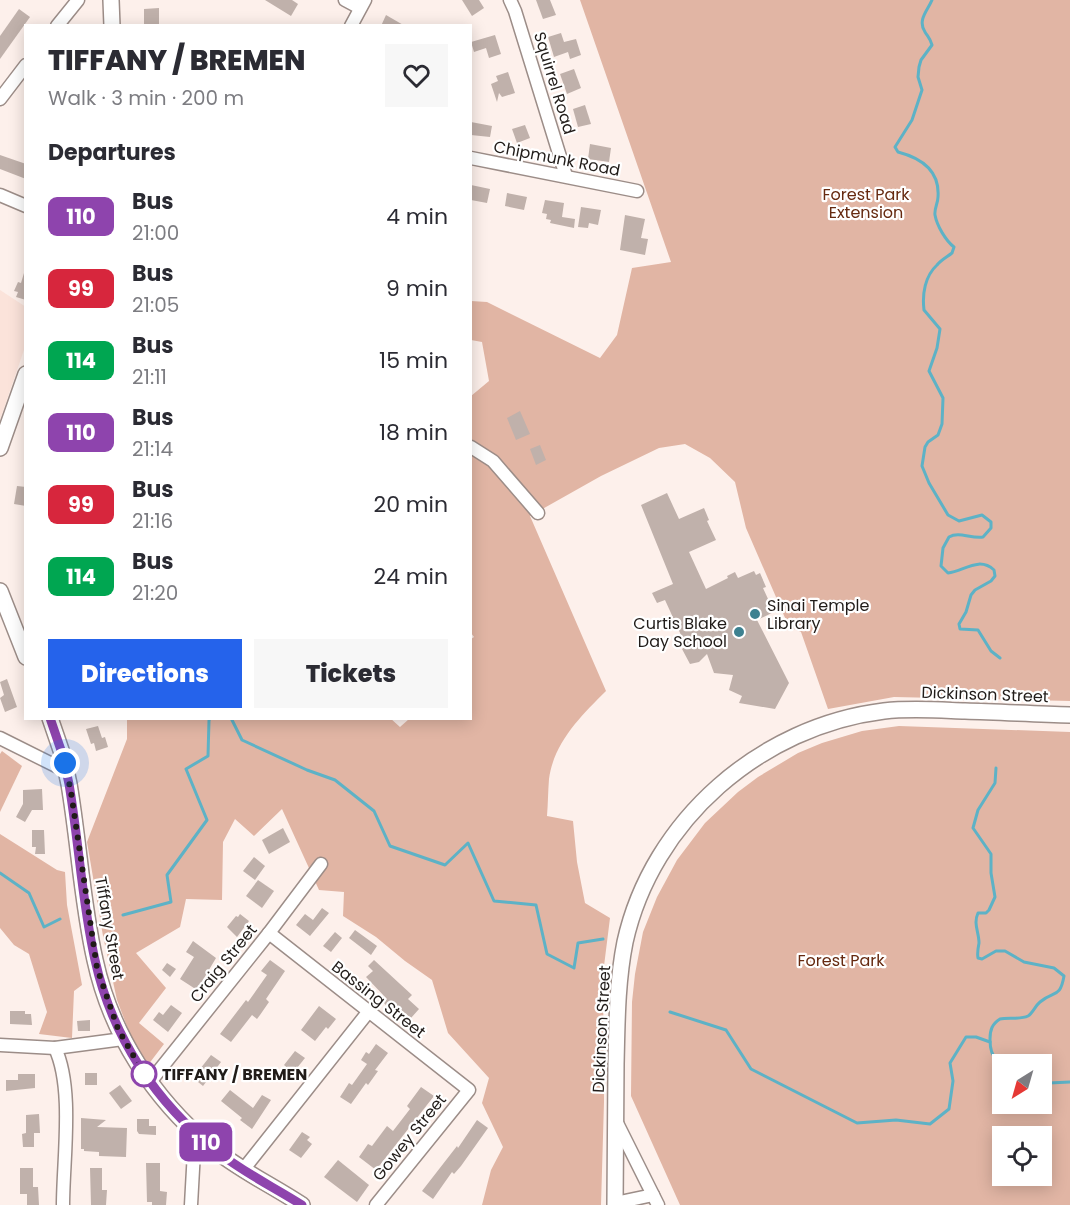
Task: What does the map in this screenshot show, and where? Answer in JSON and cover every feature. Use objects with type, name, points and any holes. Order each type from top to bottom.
[{"type":"main road","points":[[111,0],[112,24]]},
{"type":"main road","points":[[0,448],[24,380]]},
{"type":"main road","points":[[0,591],[24,652]]},
{"type":"main road","name":"Dickinson Street","points":[[615,1204],[618,994],[623,956],[629,926],[649,877],[664,849],[685,820],[716,788],[749,762],[783,741],[823,725],[862,715],[914,709],[1070,715]]},
{"type":"main road","name":"Tiffany Street","points":[[51,720],[66,771],[94,959],[106,998],[123,1039],[150,1082],[172,1110],[195,1132],[243,1170],[302,1205]]},
{"type":"street","points":[[59,24],[78,0]]},
{"type":"street","points":[[345,0],[362,4],[352,24]]},
{"type":"street","name":"Squirrel Road","points":[[510,0],[566,176]]},
{"type":"street","points":[[0,99],[24,68]]},
{"type":"street","name":"Chipmunk Road","points":[[472,158],[637,191]]},
{"type":"street","points":[[0,195],[24,205]]},
{"type":"street","points":[[472,448],[494,461],[537,513]]},
{"type":"street","points":[[0,738],[66,771]]},
{"type":"street","name":"Craig Street","points":[[150,1082],[321,864]]},
{"type":"street","name":"Bassing Street","points":[[269,933],[469,1090]]},
{"type":"street","points":[[243,1170],[369,1011]]},
{"type":"street","points":[[0,1045],[55,1048],[123,1039]]},
{"type":"street","points":[[55,1048],[62,1063],[66,1113],[63,1205]]},
{"type":"street","name":"Gowey Street","points":[[376,1205],[469,1090]]},
{"type":"street","points":[[615,1121],[656,1200]]},
{"type":"street","points":[[191,1205],[195,1132]]},
{"type":"street","points":[[615,1204],[641,1196],[656,1200]]},
{"type":"shaded area","points":[[0,290],[24,306],[24,350],[0,420]]},
{"type":"green space","name":"Forest Park Extension","points":[[580,0],[1070,0],[1070,701],[894,697],[828,709],[801,632],[789,627],[746,528],[735,482],[710,458],[685,444],[659,448],[601,476],[530,516],[606,691],[578,720],[556,753],[549,779],[547,816],[573,821],[577,862],[585,903],[610,918],[603,974],[604,1102],[601,1205],[482,1205],[491,1170],[503,1147],[482,1103],[489,1078],[448,1033],[432,980],[376,937],[343,916],[344,892],[319,890],[282,809],[254,836],[235,819],[223,842],[222,900],[186,899],[180,927],[136,953],[166,988],[139,1023],[164,1044],[148,1065],[134,1045],[117,1000],[103,936],[87,842],[127,739],[127,720],[392,720],[400,727],[408,720],[472,720],[472,638],[474,637],[472,634],[472,395],[489,381],[482,342],[472,340],[472,301],[487,302],[600,358],[617,335],[632,268],[671,262]]},
{"type":"green space","name":"Forest Park","points":[[899,726],[1070,732],[1070,1205],[680,1205],[631,1096],[632,1002],[643,932],[657,897],[677,860],[705,823],[758,777],[798,753],[862,731]]},
{"type":"green space","points":[[2,751],[22,766],[0,812],[0,754]]},
{"type":"green space","points":[[0,834],[57,870],[65,872],[67,905],[82,985],[74,991],[72,1038],[39,1034],[47,1012],[29,954],[14,945],[0,928]]},
{"type":"building","points":[[265,0],[292,0],[298,4],[291,16]]},
{"type":"building","points":[[462,0],[479,0],[484,8],[472,16]]},
{"type":"building","points":[[536,0],[550,0],[556,15],[543,19]]},
{"type":"building","points":[[159,8],[159,24],[144,24],[144,9]]},
{"type":"building","points":[[19,9],[30,17],[0,59],[0,36]]},
{"type":"building","points":[[386,15],[402,24],[382,24]]},
{"type":"building","points":[[561,33],[564,42],[576,39],[581,55],[570,59],[568,52],[554,57],[548,37]]},
{"type":"building","points":[[495,35],[501,54],[489,58],[486,48],[474,52],[472,42]]},
{"type":"building","points":[[574,69],[581,88],[567,94],[560,74]]},
{"type":"building","points":[[508,72],[515,93],[502,97],[499,93],[497,102],[491,84],[498,81],[496,76]]},
{"type":"building","points":[[585,105],[591,124],[578,127],[573,109]]},
{"type":"building","points":[[472,122],[492,126],[490,137],[472,135]]},
{"type":"building","points":[[525,125],[530,138],[517,143],[512,129]]},
{"type":"building","points":[[590,144],[611,148],[609,162],[588,159]]},
{"type":"building","points":[[0,155],[24,163],[24,178],[0,169]]},
{"type":"building","points":[[472,185],[490,189],[487,203],[472,200]]},
{"type":"building","points":[[507,193],[527,197],[524,210],[505,206]]},
{"type":"building","points":[[545,200],[564,203],[562,217],[575,219],[574,228],[550,223],[551,220],[546,219],[547,214],[542,213]]},
{"type":"building","points":[[581,207],[601,210],[598,225],[589,223],[588,228],[578,227]]},
{"type":"building","points":[[625,215],[645,219],[641,238],[648,239],[645,255],[620,250]]},
{"type":"building","points":[[24,273],[24,299],[16,297],[18,292],[14,291],[18,282],[21,283]]},
{"type":"building","points":[[520,411],[530,434],[516,440],[507,418]]},
{"type":"building","points":[[540,445],[546,460],[536,465],[530,449]]},
{"type":"building","points":[[17,486],[24,487],[24,506],[14,504]]},
{"type":"building","points":[[667,493],[679,519],[704,508],[709,520],[707,521],[716,540],[689,552],[706,589],[735,572],[738,578],[754,571],[756,575],[760,573],[766,587],[763,588],[774,612],[757,620],[789,683],[775,709],[739,703],[742,696],[729,690],[733,675],[714,673],[707,654],[699,662],[690,664],[682,649],[686,646],[665,600],[657,603],[652,593],[673,584],[641,505]]},
{"type":"building","points":[[7,679],[17,707],[5,712],[0,698],[4,695],[0,682]]},
{"type":"building","points":[[98,726],[108,747],[96,751],[86,729]]},
{"type":"building","points":[[42,789],[43,810],[32,810],[25,822],[16,817],[23,804],[23,790]]},
{"type":"building","points":[[283,828],[290,842],[269,854],[262,840]]},
{"type":"building","points":[[32,830],[44,830],[45,854],[35,854],[36,847],[32,847]]},
{"type":"building","points":[[254,857],[265,866],[255,880],[243,871]]},
{"type":"building","points":[[258,880],[274,891],[262,908],[246,896]]},
{"type":"building","points":[[322,908],[329,913],[310,936],[296,925],[305,914],[313,920]]},
{"type":"building","points":[[240,914],[249,921],[237,937],[227,927]]},
{"type":"building","points":[[355,930],[377,946],[371,955],[349,938]]},
{"type":"building","points":[[335,932],[342,938],[331,952],[323,946]]},
{"type":"building","points":[[193,941],[216,958],[197,990],[180,979],[194,957],[186,952]]},
{"type":"building","points":[[270,960],[285,971],[266,999],[269,1002],[257,1019],[252,1015],[231,1042],[220,1034],[246,1000],[248,1002],[267,975],[261,971]]},
{"type":"building","points":[[374,960],[412,995],[408,999],[419,1009],[411,1018],[399,1008],[396,1011],[392,1007],[390,1009],[383,1002],[387,999],[366,977],[373,971],[368,966]]},
{"type":"building","points":[[167,963],[176,969],[170,977],[162,970]]},
{"type":"building","points":[[171,1005],[182,1013],[168,1032],[153,1020],[159,1012],[163,1015]]},
{"type":"building","points":[[319,1006],[336,1019],[315,1041],[301,1030]]},
{"type":"building","points":[[10,1011],[25,1011],[25,1014],[31,1014],[32,1025],[10,1024]]},
{"type":"building","points":[[90,1020],[90,1031],[78,1031],[77,1021]]},
{"type":"building","points":[[376,1044],[388,1053],[375,1070],[378,1071],[368,1085],[366,1083],[351,1104],[340,1097],[349,1083],[352,1085],[367,1064],[361,1060],[366,1052],[369,1054]]},
{"type":"building","points":[[295,1051],[305,1058],[293,1073],[284,1065]]},
{"type":"building","points":[[211,1055],[221,1062],[203,1086],[193,1078]]},
{"type":"building","points":[[85,1073],[97,1073],[97,1085],[85,1085]]},
{"type":"building","points":[[18,1074],[35,1074],[35,1088],[6,1091],[6,1080],[18,1080]]},
{"type":"building","points":[[120,1085],[132,1101],[121,1109],[109,1093]]},
{"type":"building","points":[[421,1087],[434,1096],[376,1170],[359,1157],[368,1144],[372,1146],[387,1126],[393,1131],[410,1109],[407,1106]]},
{"type":"building","points":[[230,1090],[253,1108],[262,1095],[271,1100],[252,1129],[221,1101]]},
{"type":"building","points":[[39,1114],[40,1133],[34,1133],[34,1147],[23,1147],[22,1134],[26,1133],[26,1115]]},
{"type":"building","points":[[81,1118],[106,1120],[97,1127],[127,1128],[126,1157],[99,1156],[99,1152],[81,1149]]},
{"type":"building","points":[[137,1119],[149,1119],[149,1126],[156,1126],[156,1135],[139,1134]]},
{"type":"building","points":[[477,1120],[488,1128],[461,1166],[454,1174],[452,1172],[433,1199],[422,1191],[457,1146],[458,1148]]},
{"type":"building","points":[[302,1132],[310,1137],[307,1140],[312,1144],[301,1158],[289,1150]]},
{"type":"building","points":[[338,1160],[369,1185],[357,1202],[324,1177]]},
{"type":"building","points":[[146,1163],[160,1163],[160,1191],[167,1192],[166,1205],[152,1205],[152,1202],[147,1202]]},
{"type":"building","points":[[20,1168],[33,1168],[33,1187],[38,1187],[39,1205],[27,1205],[27,1194],[20,1194]]},
{"type":"building","points":[[90,1168],[102,1168],[102,1190],[107,1190],[106,1205],[91,1205]]},
{"type":"waterway","points":[[932,0],[922,23],[932,45],[921,60],[919,67],[918,77],[922,90],[912,120],[895,147],[898,152],[921,162],[932,172],[938,188],[936,219],[945,237],[954,247],[952,253],[933,269],[924,292],[924,310],[940,329],[937,348],[929,371],[943,398],[942,424],[938,435],[925,447],[922,466],[948,515],[959,521],[982,515],[991,522],[991,528],[983,537],[957,535],[949,537],[943,548],[941,566],[948,573],[977,564],[983,564],[994,570],[995,576],[991,581],[975,590],[971,595],[966,612],[959,624],[960,629],[978,630],[991,651],[1000,658]]},
{"type":"waterway","points":[[123,915],[171,902],[167,875],[207,820],[186,769],[208,756],[209,720]]},
{"type":"waterway","points":[[232,720],[242,740],[307,770],[335,780],[374,811],[390,846],[445,865],[468,843],[494,901],[536,905],[547,954],[574,968],[578,943],[603,939]]},
{"type":"waterway","points":[[993,1054],[990,1039],[995,1023],[1000,1019],[1028,1016],[1040,1002],[1061,988],[1064,976],[1054,968],[1024,962],[1005,951],[996,951],[982,959],[978,958],[979,943],[976,924],[978,913],[986,913],[995,897],[991,854],[973,828],[978,810],[995,783],[996,768]]},
{"type":"waterway","points":[[0,873],[29,893],[44,927],[60,919]]},
{"type":"waterway","points":[[670,1012],[726,1030],[751,1069],[857,1123],[896,1120],[930,1124],[949,1109],[953,1081],[950,1063],[966,1037],[976,1037],[990,1042]]},
{"type":"waterway","points":[[1052,1083],[1070,1082]]},
{"type":"bus line","name":"110","points":[[51,720],[63,756],[69,784],[94,959],[112,1016],[123,1039],[159,1094],[185,1124],[238,1167],[302,1205]]},
{"type":"place","name":"Sinai Temple Library","points":[[755,614]]},
{"type":"place","name":"Curtis Blake Day School","points":[[739,632]]},
{"type":"place","name":"TIFFANY / BREMEN","points":[[144,1074]]},
{"type":"route","points":[[65,763],[97,968],[112,1016],[144,1074]]}]
